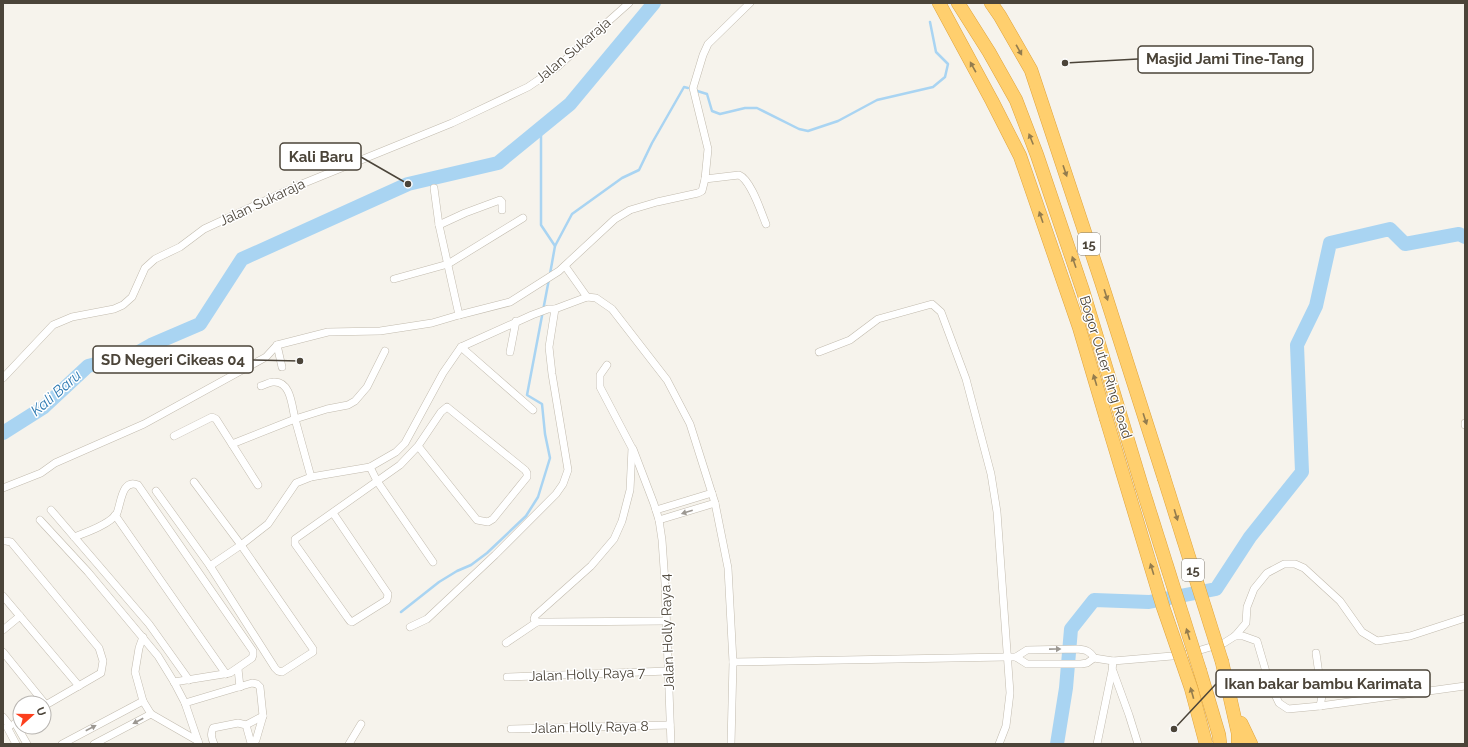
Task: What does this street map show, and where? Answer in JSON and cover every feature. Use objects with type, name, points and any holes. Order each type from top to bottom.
[{"type":"highway","points":[[938,3],[992,101],[1020,156],[1079,327],[1163,607],[1191,688],[1206,744]]},
{"type":"highway","name":"Bogor Outer Ring Road","points":[[958,3],[989,52],[1016,100],[1038,155],[1083,291],[1142,487],[1200,671],[1219,735],[1220,744]]},
{"type":"highway","name":"Bogor Outer Ring Road","points":[[991,3],[1031,70],[1101,281],[1222,662],[1238,733],[1238,744]]},
{"type":"highway","points":[[1228,687],[1242,728],[1251,744]]},
{"type":"street","name":"Jalan Sukaraja","points":[[3,378],[53,325],[72,318],[114,309],[123,305],[132,297],[145,268],[155,259],[180,247],[204,229],[297,186],[452,123],[528,87],[556,68],[629,3]]},
{"type":"street","points":[[3,488],[41,473],[55,463],[144,424],[266,357],[277,345],[328,332],[380,331],[432,323],[510,302],[547,280],[615,219],[630,210],[702,191],[705,179],[708,149],[694,91],[703,55],[708,44],[750,3]]},
{"type":"street","points":[[705,179],[739,175],[742,176],[748,182],[766,224]]},
{"type":"street","points":[[434,188],[439,225],[459,315]]},
{"type":"street","points":[[439,225],[465,213],[500,200],[502,202],[502,210]]},
{"type":"street","points":[[394,279],[448,264],[523,218]]},
{"type":"street","points":[[562,268],[587,296]]},
{"type":"street","points":[[210,566],[242,545],[268,524],[296,483],[311,477],[370,467],[396,452],[405,443],[443,373],[461,347],[532,315],[587,296],[596,298],[612,309],[667,380],[690,424],[712,493],[728,568],[733,662],[731,744]]},
{"type":"street","points":[[819,352],[850,340],[878,319],[932,304],[941,312],[966,378],[991,474],[997,512],[1006,657],[1010,693],[1006,726],[999,744]]},
{"type":"street","points":[[410,627],[427,619],[495,555],[556,494],[566,477],[568,470],[549,348],[552,309]]},
{"type":"street","points":[[510,352],[516,321]]},
{"type":"street","points":[[277,345],[282,367]]},
{"type":"street","points":[[461,347],[533,410]]},
{"type":"street","points":[[232,444],[295,419],[327,409],[348,405],[355,401],[367,388],[384,351]]},
{"type":"street","name":"Jalan Holly Raya 4","points":[[607,366],[600,374],[600,387],[632,448],[659,520],[664,560],[671,744]]},
{"type":"street","points":[[261,386],[272,382],[279,382],[285,386],[288,392],[311,477]]},
{"type":"street","points":[[333,513],[388,594],[387,600],[354,621],[350,621],[346,617],[295,544],[295,539],[400,465],[418,446],[441,412],[447,408],[525,470],[527,473],[526,477],[493,519],[488,522],[477,520],[418,446]]},
{"type":"street","points":[[174,436],[208,418],[216,420],[258,485]]},
{"type":"street","points":[[537,622],[534,619],[535,616],[591,566],[614,539],[622,521],[630,490],[632,448]]},
{"type":"street","points":[[370,467],[377,481],[433,562]]},
{"type":"street","points":[[156,491],[210,566],[276,668],[280,672],[284,672],[313,652],[313,648],[242,545],[194,482]]},
{"type":"street","points":[[74,538],[108,522],[115,516],[125,488],[129,484],[134,483],[138,485],[253,651],[254,655],[252,658],[238,669],[226,674],[174,682]]},
{"type":"street","points":[[656,510],[712,493]]},
{"type":"street","points":[[659,520],[715,503]]},
{"type":"street","points":[[50,510],[149,624],[189,680]]},
{"type":"street","points":[[115,516],[226,674]]},
{"type":"street","points":[[40,520],[88,572],[158,656],[185,703],[198,743]]},
{"type":"street","points":[[3,541],[10,542],[99,648],[103,661],[101,673],[52,702]]},
{"type":"street","points":[[1016,657],[1027,664],[1078,664],[1087,663],[1094,658],[1113,661],[1184,655],[1224,643],[1235,636],[1246,623],[1247,608],[1254,589],[1267,573],[1284,564],[1295,564],[1304,568],[1340,601],[1362,632],[1378,641],[1410,636],[1465,618]]},
{"type":"street","points":[[3,596],[79,686]]},
{"type":"street","points":[[3,630],[20,616]]},
{"type":"street","points":[[506,643],[537,622],[666,621]]},
{"type":"street","points":[[1235,636],[1243,636],[1257,641],[1269,682],[1279,703],[1288,709],[1465,686]]},
{"type":"street","points":[[143,637],[139,648],[135,672],[143,701],[152,714],[198,743]]},
{"type":"street","points":[[733,662],[1016,657],[1027,650],[1078,649],[1091,653],[1094,658]]},
{"type":"street","points":[[3,652],[36,695]]},
{"type":"street","points":[[1316,653],[1322,696],[1320,706]]},
{"type":"street","points":[[1097,744],[1113,661]]},
{"type":"street","points":[[238,669],[240,687]]},
{"type":"street","points":[[1112,671],[1138,744]]},
{"type":"street","name":"Jalan Holly Raya 7","points":[[507,677],[668,672]]},
{"type":"street","points":[[185,703],[252,683],[257,684],[260,687],[263,716],[254,743],[251,743],[246,725]]},
{"type":"street","points":[[62,744],[143,701]]},
{"type":"street","points":[[94,744],[152,714]]},
{"type":"street","points":[[214,744],[211,731],[213,728],[238,723],[246,725],[263,716]]},
{"type":"street","points":[[3,717],[27,744]]},
{"type":"street","points":[[349,744],[361,724]]},
{"type":"street","points":[[11,725],[16,744]]},
{"type":"street","name":"Jalan Holly Raya 8","points":[[511,729],[670,725]]},
{"type":"waterway","name":"Kali Baru","points":[[3,433],[44,407],[88,366],[135,354],[151,345],[200,324],[242,259],[408,184],[498,163],[570,104],[654,3]]},
{"type":"waterway","points":[[694,90],[707,94],[712,111],[720,114],[745,108],[757,108],[799,129],[808,131],[838,121],[877,100],[933,87],[945,77],[948,64],[936,52],[930,22]]},
{"type":"waterway","points":[[555,246],[572,214],[622,178],[639,170],[652,143],[684,87],[688,88]]},
{"type":"waterway","points":[[541,128],[541,225],[555,246],[550,274]]},
{"type":"waterway","points":[[1057,744],[1066,688],[1071,629],[1094,600],[1149,602],[1216,589],[1250,537],[1302,472],[1297,345],[1316,306],[1330,243],[1390,229],[1405,244],[1459,234],[1465,237]]},
{"type":"waterway","points":[[401,612],[439,582],[457,571],[471,565],[487,553],[526,516],[538,497],[550,458],[545,434],[542,404],[527,395],[549,279]]},
{"type":"place","name":"Masjid Jami Tine-Tang","points":[[1065,63]]},
{"type":"place","name":"Kali Baru","points":[[408,184]]},
{"type":"place","name":"SD Negeri Cikeas 04","points":[[300,361]]},
{"type":"place","name":"Ikan bakar bambu Karimata","points":[[1174,729]]}]
